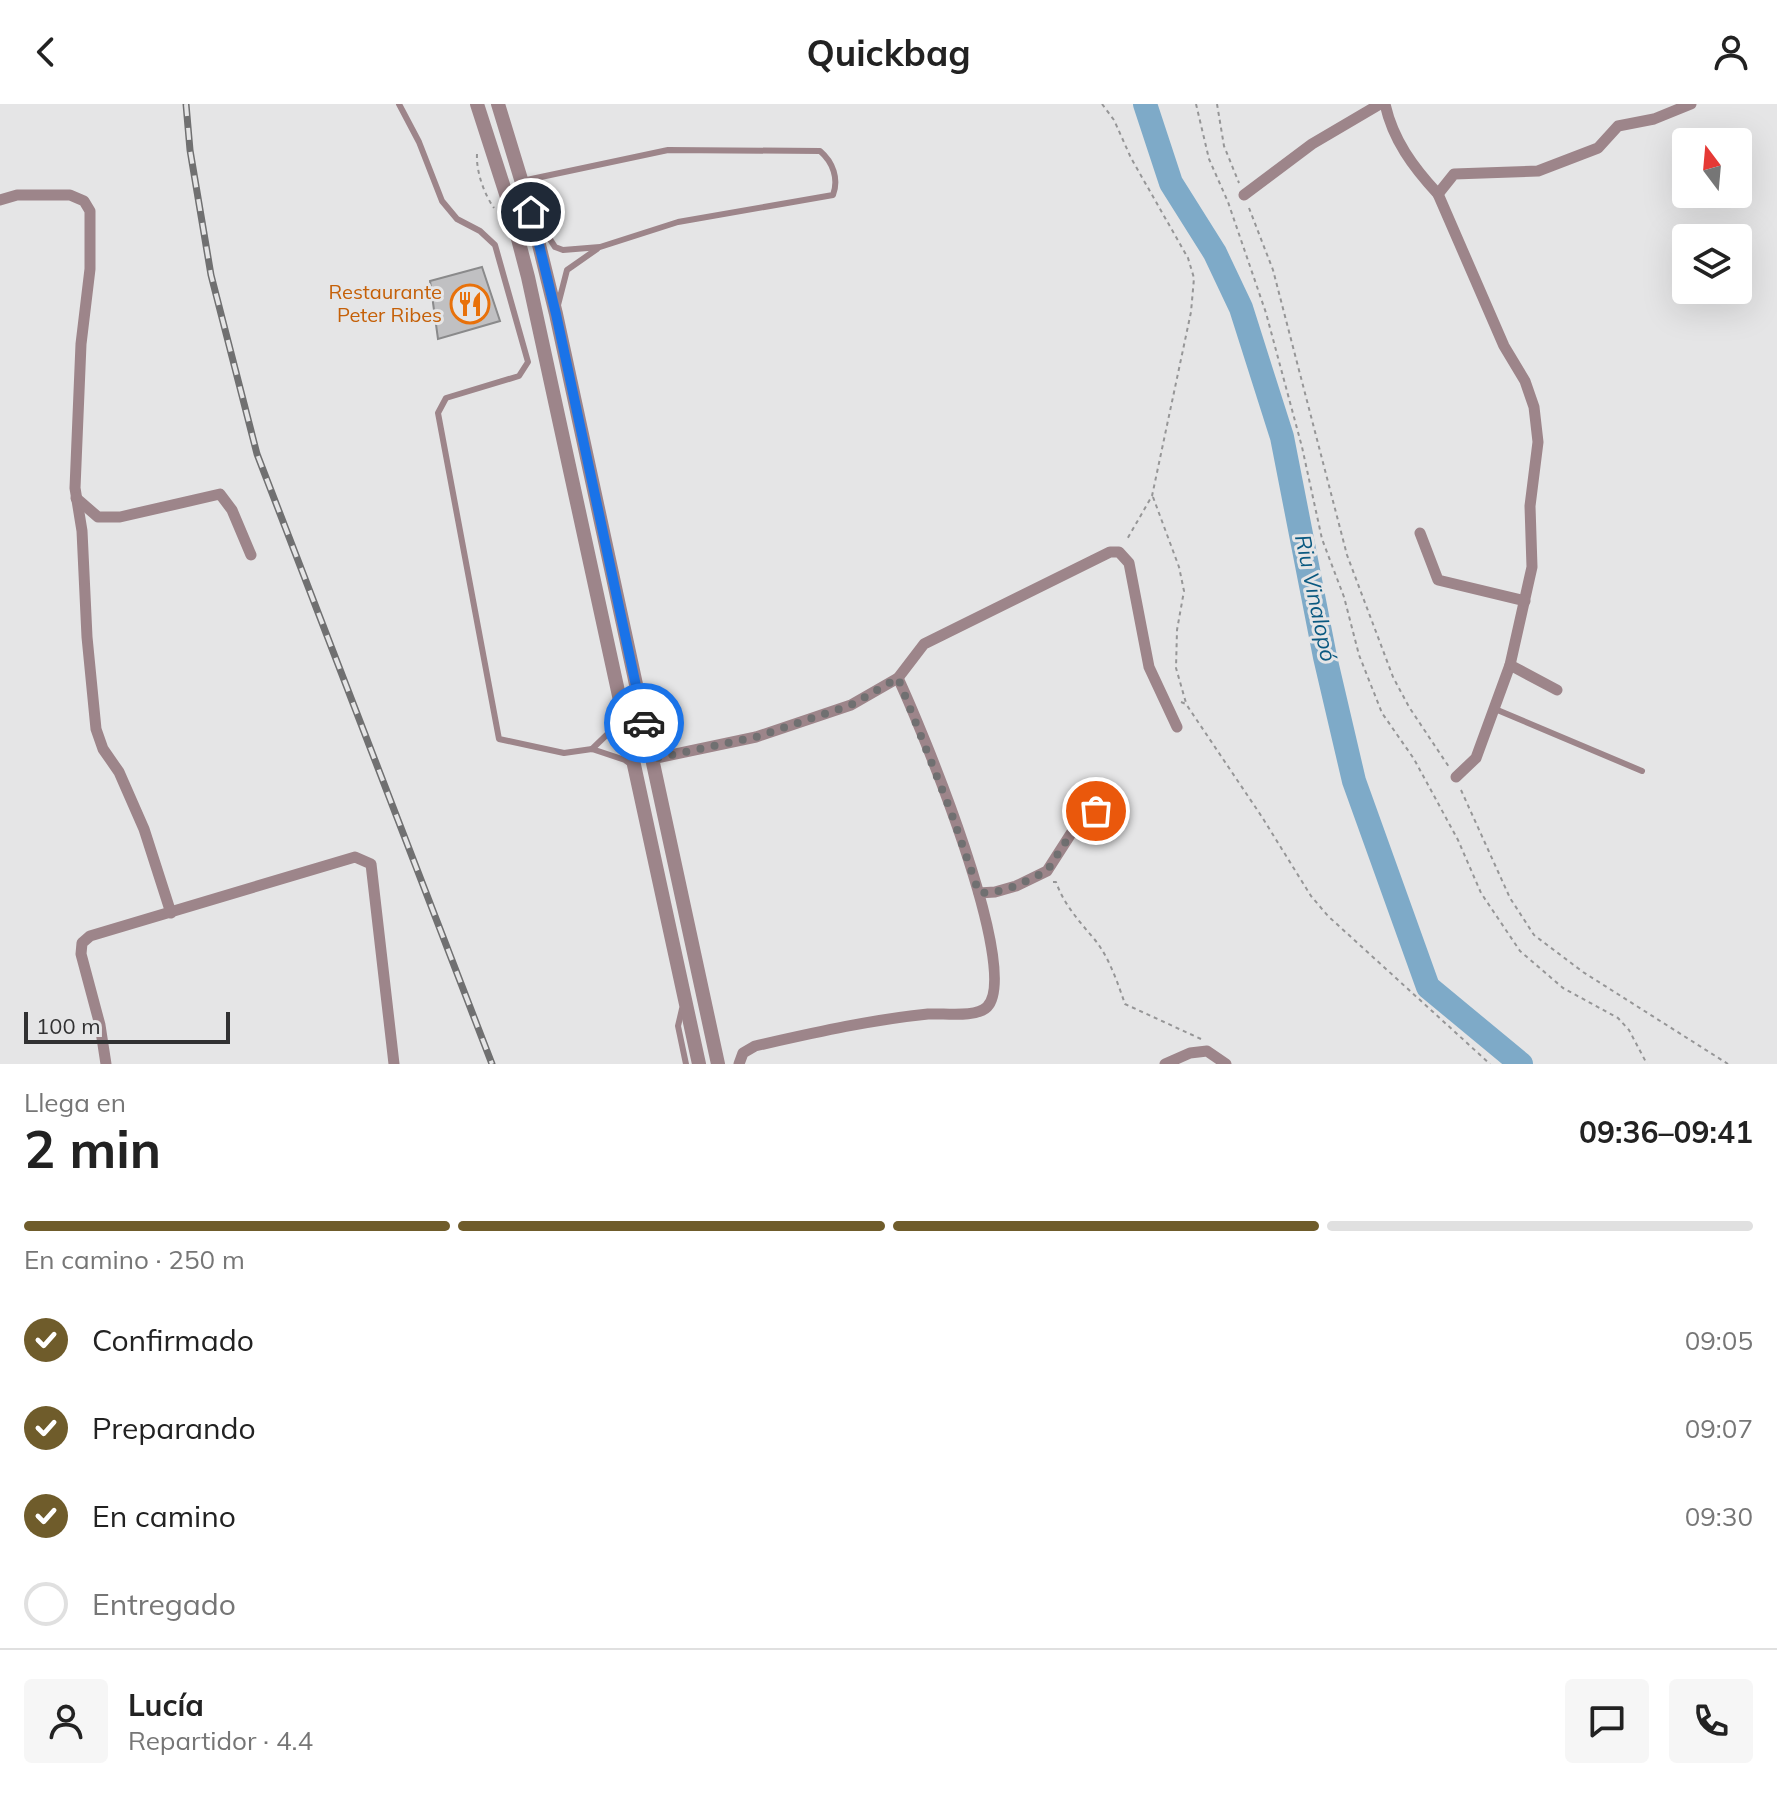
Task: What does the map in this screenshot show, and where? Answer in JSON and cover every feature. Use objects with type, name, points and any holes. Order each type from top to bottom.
[{"type":"street","points":[[477,104],[507,197],[528,277],[699,1064]]},
{"type":"street","points":[[498,104],[531,212],[556,314],[718,1064]]},
{"type":"street","points":[[1244,195],[1312,144],[1383,104],[1390,126],[1404,152],[1438,194],[1504,346],[1525,381],[1534,407],[1538,442],[1530,506],[1532,567],[1510,665],[1495,709],[1476,758],[1456,777]]},
{"type":"street","points":[[1438,194],[1454,174],[1538,171],[1598,148],[1618,126],[1654,119],[1691,104]]},
{"type":"street","points":[[0,200],[17,195],[70,195],[84,201],[90,211],[90,269],[81,344],[76,498],[82,531],[87,637],[96,729],[144,829],[171,913]]},
{"type":"street","points":[[76,498],[89,506],[98,517],[120,517],[220,494],[232,510],[251,555]]},
{"type":"street","points":[[1420,533],[1438,580],[1525,601]]},
{"type":"street","points":[[652,759],[756,737],[851,705],[898,678],[924,644],[1110,552],[1119,552],[1129,563],[1149,667],[1177,727]]},
{"type":"street","points":[[1510,665],[1557,690]]},
{"type":"street","points":[[739,1064],[743,1053],[755,1046],[872,1020],[950,1013],[974,1015],[988,1007],[995,991],[994,953],[979,893],[898,678]]},
{"type":"street","points":[[979,893],[995,892],[1035,879],[1047,871],[1072,832],[1096,811]]},
{"type":"street","points":[[106,1064],[100,1025],[81,954],[82,943],[101,931],[355,857],[371,864],[394,1064]]},
{"type":"street","points":[[1165,1064],[1190,1053],[1207,1051],[1226,1064]]},
{"type":"lane","points":[[399,104],[419,142],[442,201],[457,219],[480,231],[495,245],[528,362],[519,376],[446,398],[438,413],[499,739],[564,753],[592,749],[625,760],[635,768]]},
{"type":"lane","points":[[522,181],[668,150],[820,151],[829,159],[837,184],[833,195],[678,222],[600,247],[563,250],[555,247],[531,212]]},
{"type":"lane","points":[[556,314],[567,270],[600,247]]},
{"type":"lane","points":[[1495,709],[1642,771]]},
{"type":"lane","points":[[592,749],[618,726],[624,715]]},
{"type":"lane","points":[[685,998],[678,1026],[686,1064]]},
{"type":"path","points":[[1102,104],[1114,120],[1131,158],[1188,258],[1194,278],[1191,312],[1152,496],[1119,552]]},
{"type":"path","points":[[1196,104],[1209,159],[1228,202],[1266,313],[1302,447],[1322,539],[1344,597],[1359,655],[1382,713],[1421,772],[1458,840],[1481,893],[1520,951],[1563,988],[1618,1018],[1629,1030],[1647,1064]]},
{"type":"path","points":[[1217,104],[1224,146],[1273,270],[1347,555],[1393,677],[1409,707],[1456,777],[1510,898],[1534,935],[1583,972],[1728,1064]]},
{"type":"path","points":[[1152,496],[1179,567],[1184,591],[1177,630],[1176,668],[1186,704],[1311,896],[1328,916],[1490,1064]]},
{"type":"path","points":[[1161,694],[1186,704]]},
{"type":"path","points":[[1035,879],[1056,882],[1074,915],[1097,942],[1125,1004],[1200,1037],[1207,1051]]},
{"type":"building","points":[[482,267],[500,321],[438,339],[430,281]]},
{"type":"waterway","name":"Riu Vinalopó","points":[[1145,104],[1171,183],[1215,253],[1241,308],[1282,437],[1325,657],[1354,781],[1428,987],[1521,1064]]},
{"type":"railway","points":[[186,104],[190,150],[211,275],[257,454],[492,1064]]},
{"type":"way so far","points":[[644,723],[652,759],[756,737],[851,705],[898,678],[979,893],[1016,886],[1047,871],[1072,832],[1096,811]]},
{"type":"place","name":"Restaurante Peter Ribes","points":[[470,304]]},
{"type":"route","points":[[531,212],[644,723]]}]
